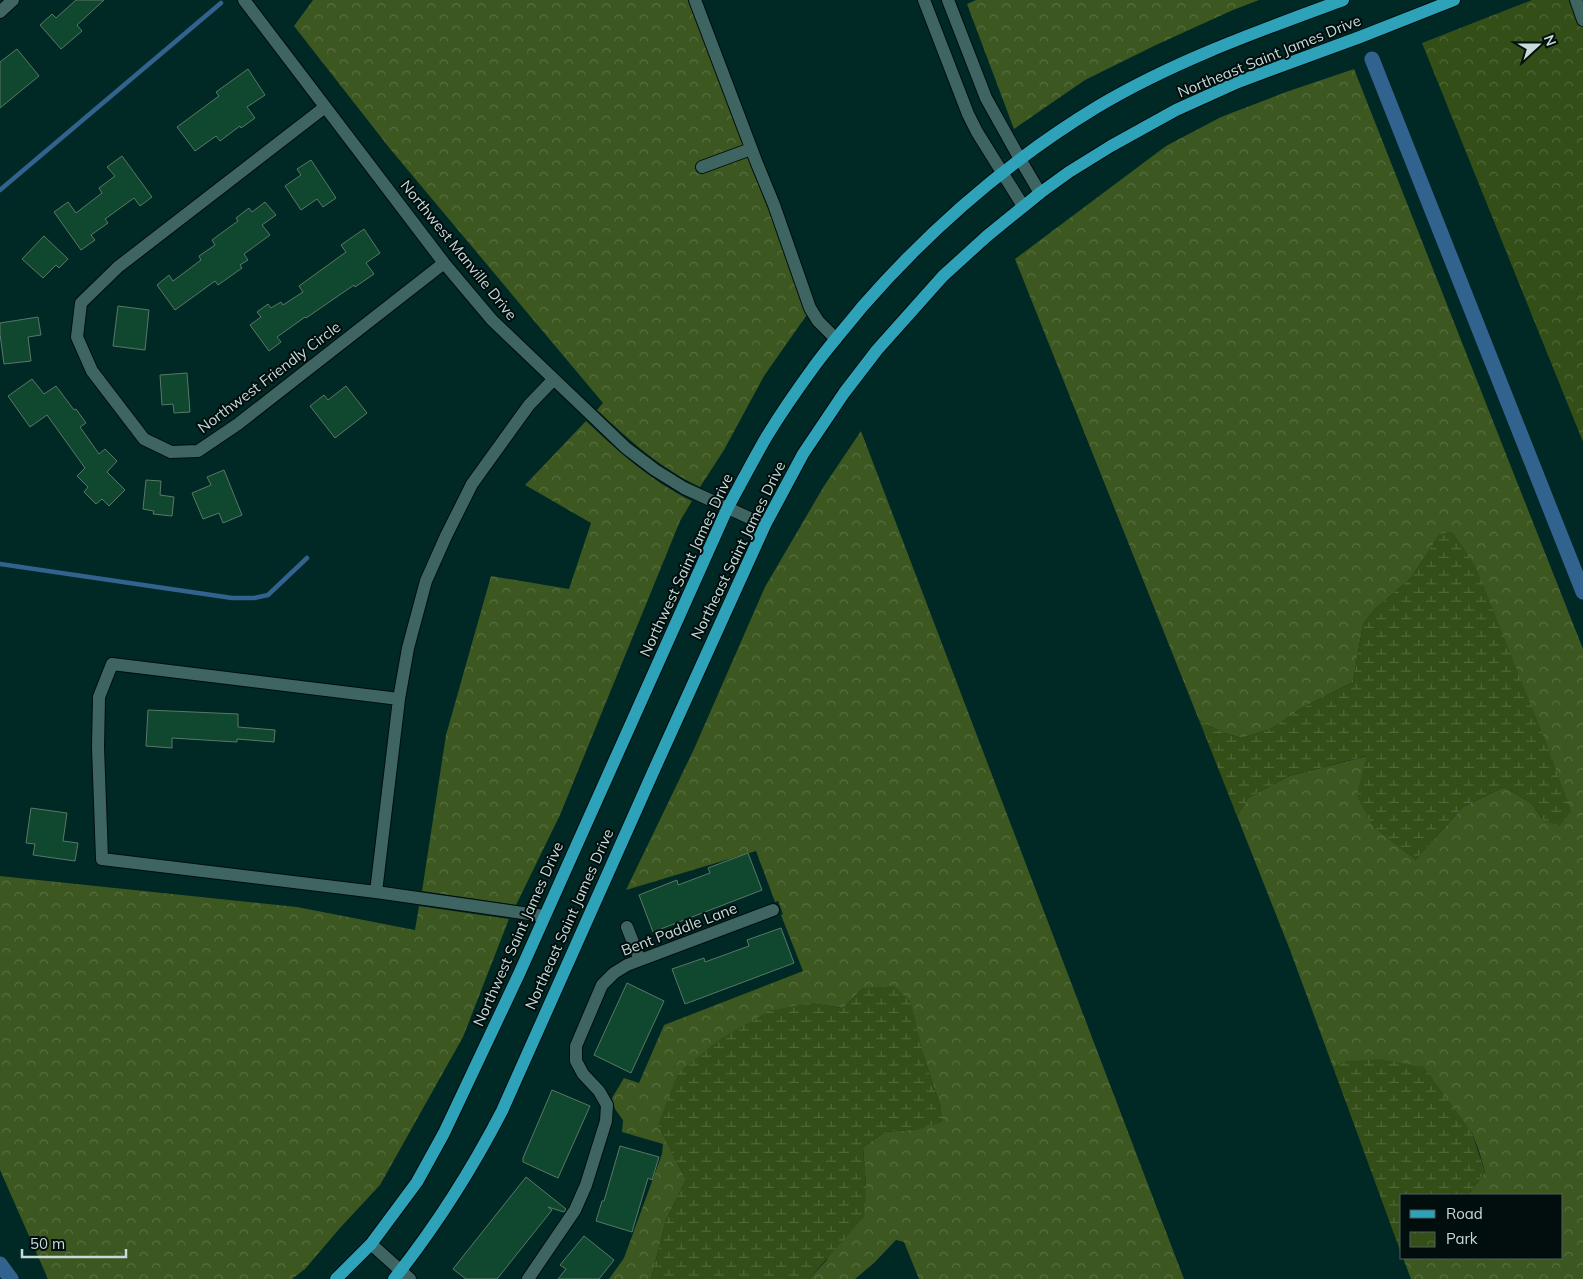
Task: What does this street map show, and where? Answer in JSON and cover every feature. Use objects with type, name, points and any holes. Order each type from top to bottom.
[{"type":"main road","name":"Northwest Saint James Drive","points":[[336,1279],[371,1244],[416,1182],[444,1133],[727,509],[768,435],[814,366],[836,338],[887,279],[925,239],[969,200],[1020,159],[1097,107],[1162,73],[1228,43],[1343,0]]},
{"type":"main road","name":"Northeast Saint James Drive","points":[[402,1276],[480,1155],[502,1111],[765,525],[803,454],[844,393],[878,350],[943,276],[1023,206],[1068,172],[1176,110],[1238,82],[1454,0]]},
{"type":"street","points":[[0,11],[13,0]]},
{"type":"street","name":"Northwest Manville Drive","points":[[244,0],[444,263],[492,320],[626,448],[655,470],[684,488],[765,525]]},
{"type":"street","points":[[695,0],[774,205],[810,308],[818,321],[836,338]]},
{"type":"street","points":[[924,0],[968,114],[977,132],[1023,206]]},
{"type":"street","points":[[948,0],[986,98],[1040,193]]},
{"type":"street","points":[[1576,0],[1583,20]]},
{"type":"street","name":"Northwest Friendly Circle","points":[[325,107],[118,267],[81,304],[77,337],[92,371],[144,439],[171,452],[198,451],[238,424],[444,263]]},
{"type":"street","points":[[702,167],[751,149]]},
{"type":"street","points":[[376,892],[399,699],[408,648],[426,582],[472,484],[529,406],[554,380]]},
{"type":"street","points":[[399,699],[112,664],[99,696],[98,747],[102,859],[376,892],[544,916]]},
{"type":"street","name":"Bent Paddle Lane","points":[[528,1279],[575,1210],[586,1185],[606,1121],[606,1105],[599,1091],[583,1074],[576,1061],[576,1046],[602,985],[614,973],[626,965],[773,910]]},
{"type":"street","points":[[627,927],[640,960]]},
{"type":"street","points":[[371,1244],[402,1276]]},
{"type":"green space","points":[[313,0],[696,0],[813,306],[764,376],[724,450],[700,487],[658,462],[633,443],[597,410],[603,403],[391,150],[294,26]]},
{"type":"green space","points":[[976,0],[1259,0],[1156,45],[1085,80],[1014,129],[967,4]]},
{"type":"green space","points":[[1532,0],[1583,0],[1583,442],[1422,43]]},
{"type":"green space","points":[[1354,69],[1583,649],[1583,1279],[1411,1279],[1403,1259],[1563,1259],[1563,1194],[1469,1194],[1485,1172],[1472,1133],[1348,1061],[1333,1067],[1290,950],[1237,816],[1248,798],[1289,776],[1367,756],[1415,860],[1463,807],[1504,787],[1531,803],[1544,821],[1440,534],[1411,578],[1374,610],[1363,624],[1353,682],[1302,708],[1271,729],[1242,738],[1221,732],[1199,720],[1015,259],[1166,146],[1221,117]]},
{"type":"green space","points":[[586,421],[623,455],[649,475],[692,501],[680,521],[560,815],[516,905],[422,891],[446,735],[491,576],[569,589],[591,523],[525,485]]},
{"type":"green space","points":[[861,431],[1184,1279],[919,1279],[904,1242],[896,1240],[874,1263],[855,1279],[809,1279],[826,1261],[866,1187],[863,1147],[885,1132],[919,1129],[941,1108],[924,1057],[863,988],[843,1008],[809,1003],[658,1125],[686,1180],[666,1220],[651,1279],[609,1279],[624,1258],[662,1154],[663,1144],[622,1132],[623,1120],[615,1109],[612,1098],[624,1078],[639,1083],[664,1025],[803,971],[781,915],[783,914],[778,901],[775,902],[756,851],[626,890],[694,749],[765,587],[824,486]]},
{"type":"green space","points":[[1452,531],[1476,567],[1546,742],[1571,811],[1560,826],[1544,821],[1531,803],[1504,787],[1463,807],[1415,860],[1373,827],[1357,796],[1366,756],[1289,776],[1248,798],[1237,816],[1199,720],[1221,732],[1242,738],[1271,729],[1302,708],[1353,682],[1363,624],[1374,610],[1411,578],[1440,534]]},
{"type":"green space","points":[[0,876],[297,907],[415,930],[419,906],[509,919],[463,1037],[380,1185],[305,1269],[292,1279],[48,1279],[0,1170]]},
{"type":"green space","points":[[894,986],[911,1002],[924,1057],[941,1108],[943,1122],[919,1129],[885,1132],[863,1147],[866,1187],[864,1217],[809,1279],[651,1279],[666,1220],[686,1180],[658,1125],[678,1073],[720,1039],[769,1011],[809,1003],[843,1008],[863,988]]},
{"type":"green space","points":[[1379,1059],[1424,1067],[1472,1133],[1485,1172],[1469,1194],[1400,1194],[1400,1250],[1333,1067],[1348,1061]]},
{"type":"building","points":[[76,0],[104,0],[77,25],[82,31],[61,49],[40,25],[52,14],[56,18]]},
{"type":"building","points":[[17,49],[39,76],[0,108],[0,62]]},
{"type":"building","points":[[248,69],[265,95],[247,107],[255,118],[241,128],[240,126],[220,141],[216,136],[195,151],[177,127],[219,96],[216,92]]},
{"type":"building","points":[[122,156],[152,197],[140,206],[134,198],[105,219],[108,223],[91,235],[95,240],[81,250],[54,212],[68,202],[76,213],[102,193],[99,188],[115,176],[107,167]]},
{"type":"building","points":[[311,160],[336,198],[323,207],[317,199],[301,210],[285,186],[301,175],[297,169]]},
{"type":"building","points":[[265,202],[276,215],[262,225],[270,235],[244,254],[248,260],[240,265],[242,268],[218,285],[215,281],[175,310],[157,285],[169,275],[173,281],[201,260],[199,256],[215,245],[212,240],[238,221],[236,218],[249,208],[252,212]]},
{"type":"building","points":[[364,229],[380,253],[366,263],[374,274],[355,287],[354,285],[277,337],[281,342],[269,351],[250,325],[261,317],[257,312],[268,304],[271,308],[281,302],[283,305],[303,292],[299,286],[346,252],[341,245]]},
{"type":"building","points":[[44,236],[68,259],[59,268],[56,265],[43,278],[22,259]]},
{"type":"building","points":[[118,306],[149,310],[145,350],[113,346]]},
{"type":"building","points":[[38,317],[41,335],[28,337],[31,361],[4,364],[0,323]]},
{"type":"building","points":[[187,373],[190,412],[174,413],[173,404],[162,405],[160,375]]},
{"type":"building","points":[[32,379],[44,394],[56,386],[86,423],[80,427],[99,454],[105,449],[117,461],[107,472],[125,490],[109,506],[102,499],[96,504],[84,492],[88,487],[77,476],[85,468],[47,415],[30,427],[8,396]]},
{"type":"building","points":[[346,386],[367,413],[335,438],[310,406],[324,395],[328,400]]},
{"type":"building","points":[[224,470],[242,515],[223,523],[219,513],[203,519],[192,493],[211,485],[207,477]]},
{"type":"building","points":[[146,480],[161,481],[160,495],[174,497],[172,516],[153,514],[154,511],[143,509]]},
{"type":"building","points":[[148,710],[238,714],[238,727],[275,730],[274,742],[237,739],[237,742],[172,738],[172,748],[146,746]]},
{"type":"building","points":[[31,808],[67,813],[63,841],[78,843],[75,861],[33,855],[35,844],[26,843]]},
{"type":"building","points":[[748,853],[762,890],[653,932],[639,895],[677,880],[678,885],[710,873],[708,868]]},
{"type":"building","points":[[781,928],[794,963],[685,1004],[672,969],[704,958],[705,962],[749,946],[747,940]]},
{"type":"building","points":[[627,983],[664,1001],[631,1073],[594,1055]]},
{"type":"building","points":[[552,1090],[590,1106],[558,1178],[523,1162]]},
{"type":"building","points":[[620,1146],[659,1157],[652,1180],[648,1178],[632,1232],[596,1221],[602,1201],[604,1201]]},
{"type":"building","points":[[526,1177],[566,1209],[564,1212],[548,1207],[552,1210],[497,1279],[466,1279],[453,1269]]},
{"type":"building","points":[[584,1236],[614,1260],[599,1279],[558,1279],[566,1269],[560,1265]]},
{"type":"waterway","points":[[0,190],[221,3]]},
{"type":"waterway","points":[[1372,59],[1583,592]]},
{"type":"waterway","points":[[0,564],[232,598],[254,598],[268,595],[307,558]]},
{"type":"waterway","points":[[0,1264],[11,1279]]}]
